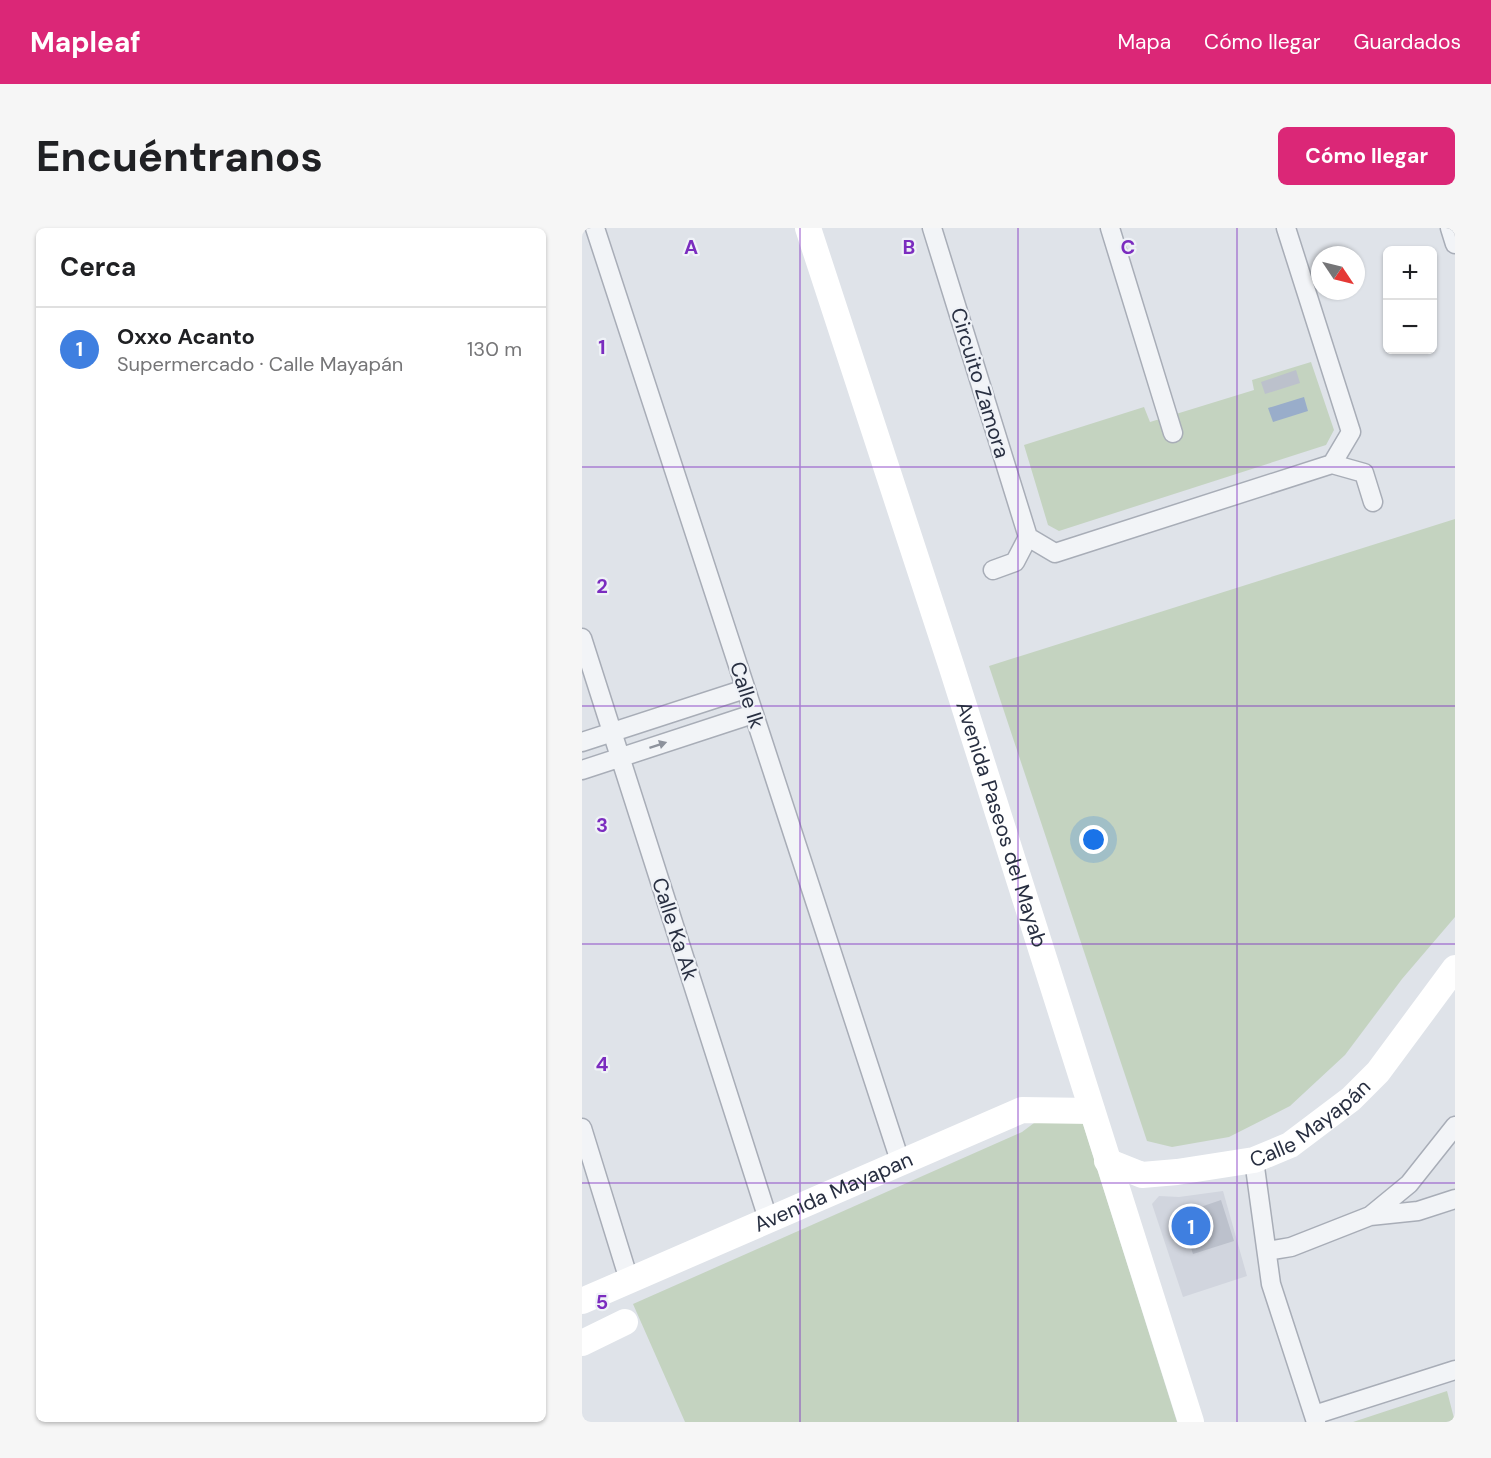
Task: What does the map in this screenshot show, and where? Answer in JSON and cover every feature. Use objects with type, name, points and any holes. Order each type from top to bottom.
[{"type":"main road","name":"Avenida Paseos del Mayab","points":[[808,228],[948,657],[1191,1422]]},
{"type":"main road","name":"Calle Mayapán","points":[[1107,1161],[1142,1175],[1177,1172],[1254,1160],[1290,1145],[1351,1099],[1378,1072],[1455,968]]},
{"type":"main road","name":"Avenida Mayapan","points":[[582,1301],[1022,1110],[1092,1110]]},
{"type":"main road","points":[[582,1343],[625,1322]]},
{"type":"street","name":"Calle Ik","points":[[595,228],[900,1161]]},
{"type":"street","name":"Circuito Zamora","points":[[932,228],[1028,537]]},
{"type":"street","points":[[1110,228],[1173,433]]},
{"type":"street","points":[[1286,228],[1351,432],[1332,464]]},
{"type":"street","points":[[1450,228],[1455,244]]},
{"type":"street","points":[[993,570],[1015,562],[1028,537],[1055,553],[1332,464],[1364,473],[1373,502]]},
{"type":"street","name":"Calle Ka Ak","points":[[582,638],[768,1219]]},
{"type":"street","points":[[582,742],[746,689]]},
{"type":"street","points":[[582,770],[753,714]]},
{"type":"street","points":[[1370,1216],[1410,1184],[1455,1126]]},
{"type":"street","points":[[582,1128],[629,1280]]},
{"type":"street","points":[[1254,1160],[1258,1206],[1271,1284],[1315,1419],[1455,1370]]},
{"type":"street","points":[[1267,1251],[1291,1247],[1370,1216],[1418,1211],[1455,1199]]},
{"type":"shaded area","points":[[1223,1191],[1247,1276],[1183,1297],[1152,1204],[1159,1196],[1179,1197]]},
{"type":"green space","points":[[1311,362],[1334,430],[1326,445],[1059,531],[1048,525],[1024,445],[1144,407],[1150,422],[1254,390],[1252,380]]},
{"type":"green space","points":[[1455,519],[1455,917],[1402,979],[1345,1055],[1290,1106],[1229,1137],[1172,1147],[1147,1141],[989,666]]},
{"type":"green space","points":[[1042,1117],[1082,1121],[1177,1422],[685,1422],[633,1304],[1022,1132]]},
{"type":"green space","points":[[1447,1391],[1455,1422],[1353,1422]]},
{"type":"water","points":[[1304,397],[1308,411],[1273,422],[1268,408]]},
{"type":"building","points":[[1296,370],[1300,383],[1265,394],[1261,382]]},
{"type":"building","points":[[1221,1200],[1234,1241],[1193,1254],[1180,1214]]},
{"type":"place","name":"Oxxo Acanto","points":[[1191,1226]]}]
